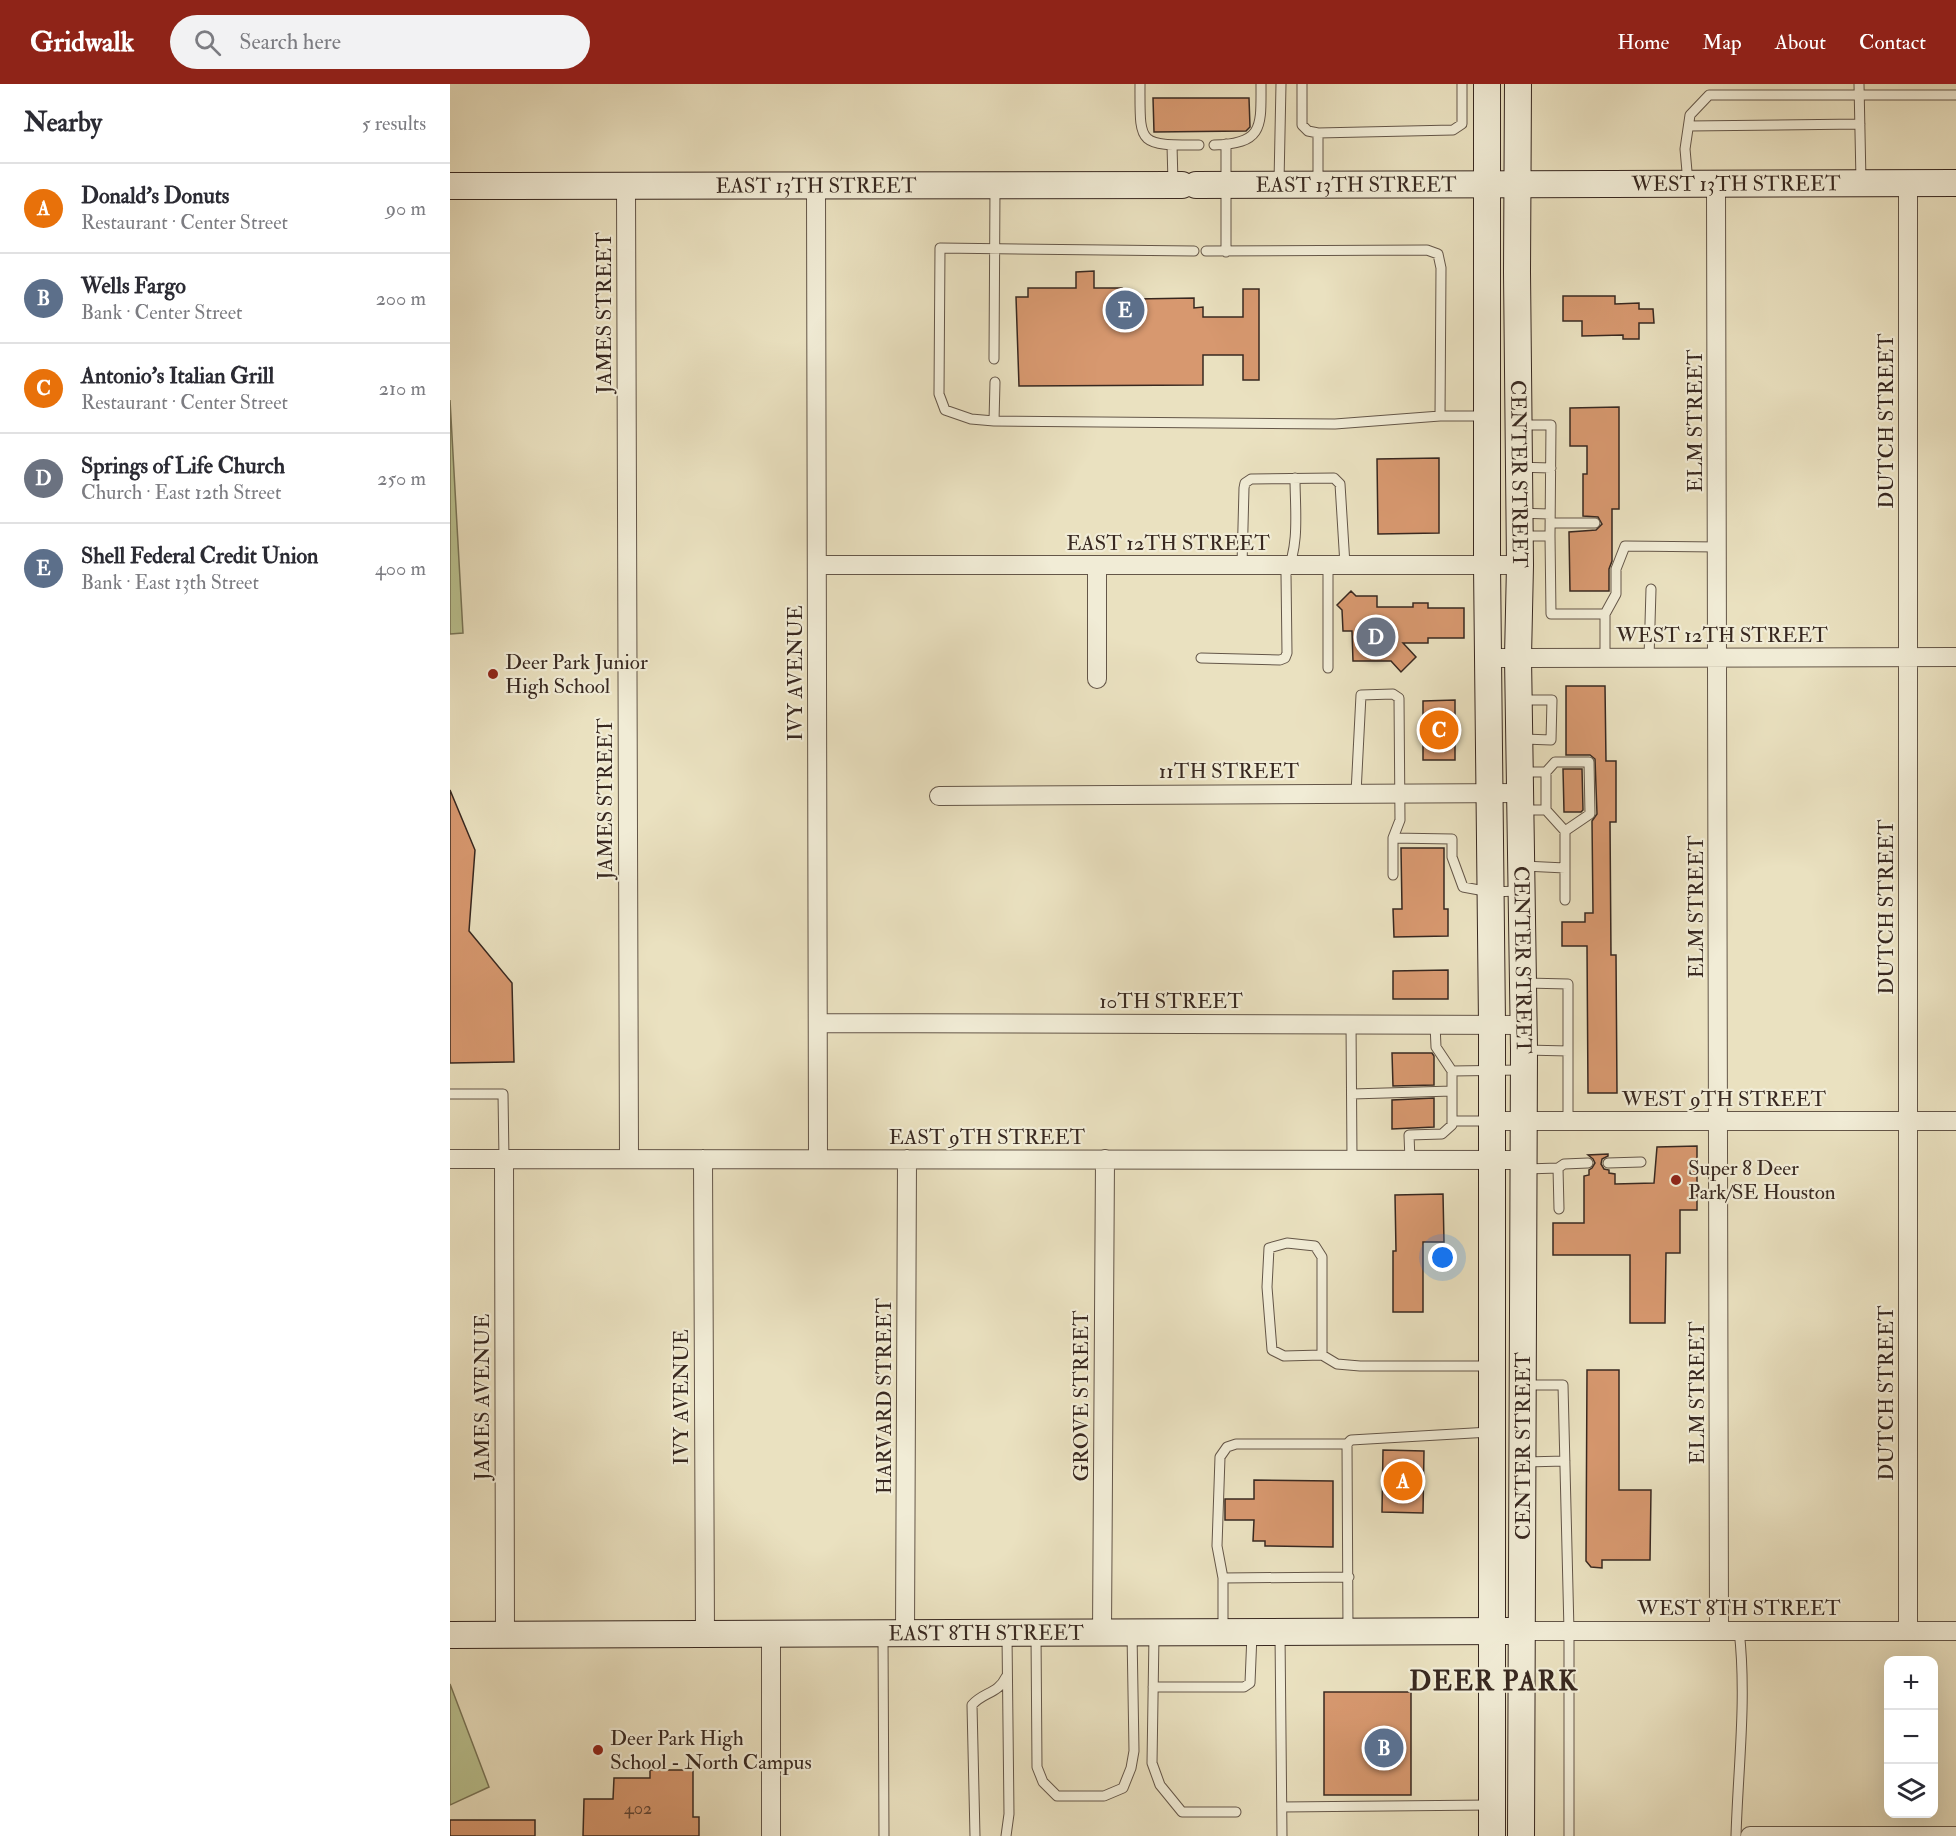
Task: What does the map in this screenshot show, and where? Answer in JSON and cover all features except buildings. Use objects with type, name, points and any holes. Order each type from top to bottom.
[{"type":"main road","name":"CENTER STREET","points":[[1487,84],[1487,565],[1492,1024],[1492,1805],[1499,1835]]},
{"type":"main road","name":"CENTER STREET","points":[[1518,84],[1520,524],[1518,657],[1524,1048],[1521,1836]]},
{"type":"main road","name":"WEST 13TH STREET","points":[[1517,185],[1956,183]]},
{"type":"main road","name":"EAST 13TH STREET","points":[[450,186],[1517,185]]},
{"type":"main road","name":"EAST 8TH STREET","points":[[450,1635],[1522,1631]]},
{"type":"street","name":"DUTCH STREET","points":[[1908,183],[1908,1631]]},
{"type":"street","name":"ELM STREET","points":[[1716,184],[1720,1121],[1719,1630]]},
{"type":"street","name":"JAMES STREET","points":[[626,186],[629,1159]]},
{"type":"street","name":"IVY AVENUE","points":[[816,186],[818,1159]]},
{"type":"street","name":"EAST 12TH STREET","points":[[817,565],[1520,565]]},
{"type":"street","points":[[1096,679],[1097,565]]},
{"type":"street","name":"WEST 12TH STREET","points":[[1488,658],[1956,657]]},
{"type":"street","name":"11TH STREET","points":[[939,796],[1520,792]]},
{"type":"street","name":"10TH STREET","points":[[818,1023],[1492,1024],[1524,1048]]},
{"type":"street","name":"WEST 9TH STREET","points":[[1492,1121],[1956,1121]]},
{"type":"street","name":"EAST 9TH STREET","points":[[450,1159],[1352,1159],[1491,1160],[1524,1164]]},
{"type":"street","name":"JAMES AVENUE","points":[[504,1159],[505,1635]]},
{"type":"street","name":"IVY AVENUE","points":[[704,1159],[705,1634]]},
{"type":"street","name":"HARVARD STREET","points":[[894,1634],[907,1159]]},
{"type":"street","name":"GROVE STREET","points":[[1102,1633],[1105,1159]]},
{"type":"street","name":"WEST 8TH STREET","points":[[1522,1631],[1956,1631]]},
{"type":"street","points":[[771,1634],[771,1836]]},
{"type":"street","points":[[1750,1836],[1956,1836]]},
{"type":"lane","points":[[1140,84],[1141,129],[1147,140],[1157,144],[1199,145]]},
{"type":"lane","points":[[1214,145],[1249,139],[1256,131],[1261,120],[1261,84]]},
{"type":"lane","points":[[1279,185],[1281,84]]},
{"type":"lane","points":[[1302,84],[1302,125],[1308,131],[1318,133],[1452,130],[1462,124],[1462,84]]},
{"type":"lane","points":[[1689,184],[1685,148],[1690,114],[1709,95],[1859,89],[1956,95]]},
{"type":"lane","points":[[1859,89],[1861,183]]},
{"type":"lane","points":[[1689,126],[1860,124]]},
{"type":"lane","points":[[1318,133],[1318,185]]},
{"type":"lane","points":[[1226,144],[1226,252]]},
{"type":"lane","points":[[1172,145],[1184,185]]},
{"type":"lane","points":[[994,359],[995,185]]},
{"type":"lane","points":[[1194,251],[940,248],[939,394],[945,410],[971,419],[994,421],[1335,424],[1440,416],[1487,416]]},
{"type":"lane","points":[[1206,251],[1427,250],[1438,254],[1441,268],[1440,416]]},
{"type":"lane","points":[[994,382],[994,421]]},
{"type":"lane","points":[[1518,425],[1551,425],[1551,614],[1605,614]]},
{"type":"lane","points":[[1519,467],[1551,468]]},
{"type":"lane","points":[[1201,658],[1280,660],[1287,653],[1285,583],[1295,537],[1295,478]]},
{"type":"lane","points":[[1242,565],[1245,483],[1251,479],[1295,478],[1334,478],[1338,481],[1336,565],[1328,668]]},
{"type":"lane","points":[[1520,524],[1550,518],[1595,523]]},
{"type":"lane","points":[[1520,524],[1550,536]]},
{"type":"lane","points":[[1605,659],[1605,614],[1616,594],[1616,569],[1625,546],[1718,547]]},
{"type":"lane","points":[[1649,658],[1651,590]]},
{"type":"lane","points":[[1356,793],[1361,695],[1393,694],[1399,698],[1401,793],[1400,820],[1394,838],[1393,874]]},
{"type":"lane","points":[[1565,831],[1590,814],[1589,762],[1555,762],[1520,792],[1546,810],[1565,831],[1565,900]]},
{"type":"lane","points":[[1546,772],[1546,810]]},
{"type":"lane","points":[[1394,838],[1452,839],[1452,857],[1463,887],[1490,892],[1521,878],[1565,868]]},
{"type":"lane","points":[[1523,983],[1568,984],[1568,1122]]},
{"type":"lane","points":[[1351,1023],[1352,1159]]},
{"type":"lane","points":[[1410,1160],[1409,1135],[1442,1134],[1452,1125],[1452,1071],[1437,1047],[1435,1024]]},
{"type":"lane","points":[[1452,1071],[1492,1070],[1524,1048],[1568,1050]]},
{"type":"lane","points":[[1352,1094],[1452,1091]]},
{"type":"lane","points":[[450,1094],[503,1094],[504,1159]]},
{"type":"lane","points":[[1452,1121],[1492,1121]]},
{"type":"lane","points":[[1608,1163],[1641,1162]]},
{"type":"lane","points":[[1524,1164],[1558,1168],[1564,1164],[1588,1163]]},
{"type":"lane","points":[[1558,1168],[1559,1209]]},
{"type":"lane","points":[[1322,1355],[1322,1257],[1315,1246],[1287,1243],[1269,1248],[1268,1287],[1272,1350],[1284,1356],[1322,1355],[1337,1364],[1360,1366],[1491,1366]]},
{"type":"lane","points":[[1523,1385],[1563,1385],[1569,1630],[1569,1836]]},
{"type":"lane","points":[[1222,1633],[1223,1578],[1217,1546],[1218,1502],[1220,1457],[1227,1447],[1236,1444],[1347,1444],[1351,1440],[1492,1432]]},
{"type":"lane","points":[[1347,1444],[1348,1633]]},
{"type":"lane","points":[[1523,1462],[1565,1461]]},
{"type":"lane","points":[[1223,1578],[1349,1577]]},
{"type":"lane","points":[[1736,1836],[1741,1732],[1742,1649],[1739,1630]]},
{"type":"lane","points":[[1036,1634],[1037,1767],[1043,1782],[1057,1796],[1104,1796],[1123,1788],[1131,1768],[1143,1633]]},
{"type":"lane","points":[[1143,1633],[1153,1687],[1152,1763],[1160,1785],[1182,1812],[1236,1812]]},
{"type":"lane","points":[[1153,1687],[1244,1687],[1250,1683],[1252,1673],[1252,1633]]},
{"type":"lane","points":[[1280,1633],[1282,1836]]},
{"type":"lane","points":[[884,1836],[894,1634]]},
{"type":"lane","points":[[1006,1836],[1009,1814],[1007,1634]]},
{"type":"lane","points":[[975,1836],[972,1706],[976,1701],[1002,1685],[1007,1674]]},
{"type":"lane","points":[[1282,1807],[1492,1805]]},
{"type":"green space","points":[[450,400],[463,633],[450,634]]},
{"type":"green space","points":[[450,1684],[489,1787],[450,1805]]},
{"type":"place","name":"Shell Federal Credit Union","points":[[1125,310]]},
{"type":"place","name":"Springs of Life Church","points":[[1376,637]]},
{"type":"place","name":"Deer Park Junior High School","points":[[493,674]]},
{"type":"place","name":"Antonio's Italian Grill","points":[[1439,730]]},
{"type":"place","name":"Super 8 Deer Park/SE Houston","points":[[1676,1180]]},
{"type":"place","name":"Donald's Donuts","points":[[1403,1481]]},
{"type":"place","name":"Wells Fargo","points":[[1384,1748]]},
{"type":"place","name":"Deer Park High School - North Campus","points":[[598,1750]]},
{"type":"district","name":"DEER PARK","points":[[1494,1681]]}]
